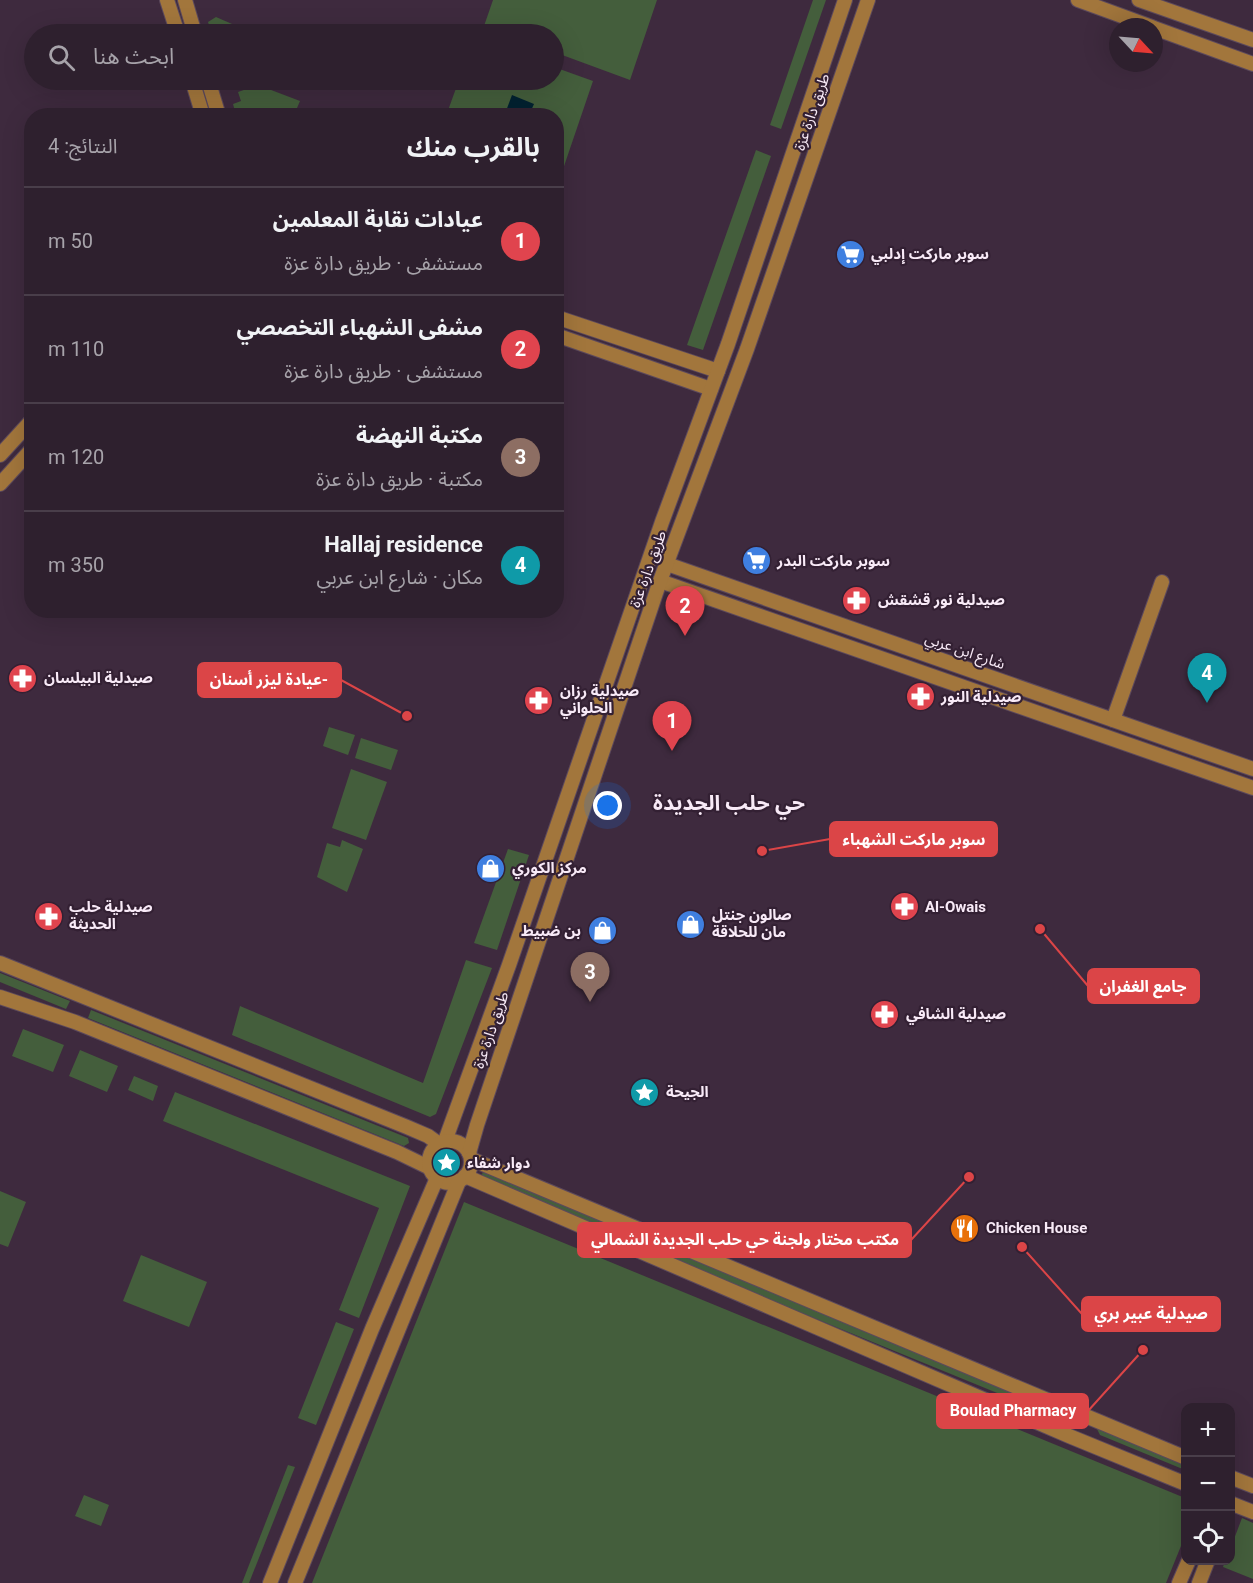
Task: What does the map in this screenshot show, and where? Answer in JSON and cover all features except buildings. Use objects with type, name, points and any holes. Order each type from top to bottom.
[{"type":"main road","points":[[167,0],[175,24]]},
{"type":"main road","points":[[185,0],[192,24]]},
{"type":"main road","points":[[270,1583],[433,1173],[431,1154],[442,1143],[509,965],[662,522],[729,344],[845,0]]},
{"type":"main road","name":"طريق دارة عزة","points":[[470,1156],[480,1114],[660,581],[747,349],[868,0]]},
{"type":"main road","points":[[1078,0],[1128,18]]},
{"type":"main road","points":[[1139,0],[1253,40]]},
{"type":"main road","points":[[1163,31],[1253,64]]},
{"type":"main road","points":[[195,90],[201,108]]},
{"type":"main road","points":[[211,90],[217,108]]},
{"type":"main road","points":[[564,321],[718,371]]},
{"type":"main road","points":[[564,338],[711,389]]},
{"type":"main road","points":[[729,344],[747,349]]},
{"type":"main road","points":[[0,455],[24,429]]},
{"type":"main road","points":[[0,484],[24,458]]},
{"type":"main road","name":"شارع ابن عربي","points":[[667,564],[1253,769]]},
{"type":"main road","points":[[660,581],[1253,788]]},
{"type":"main road","points":[[1113,720],[1162,582]]},
{"type":"main road","points":[[0,963],[442,1143],[451,1141],[462,1144],[470,1156],[1183,1457]]},
{"type":"main road","points":[[0,997],[75,1022],[397,1152],[447,1182],[462,1179],[1181,1482]]},
{"type":"main road","points":[[75,1022],[85,997]]},
{"type":"main road","points":[[295,1583],[462,1179],[469,1171],[470,1156]]},
{"type":"main road","points":[[1069,1436],[1078,1414]]},
{"type":"main road","points":[[1235,1479],[1253,1486]]},
{"type":"main road","points":[[1235,1505],[1253,1512]]},
{"type":"main road","points":[[1179,1583],[1187,1565]]},
{"type":"main road","points":[[1199,1583],[1206,1565]]},
{"type":"green space","points":[[493,0],[657,0],[630,80],[564,56],[564,24],[485,24]]},
{"type":"green space","points":[[813,0],[826,0],[781,129],[770,125]]},
{"type":"green space","points":[[216,17],[232,24],[209,24],[208,22]]},
{"type":"green space","points":[[564,71],[593,81],[564,166],[564,108],[449,108],[455,90],[564,90]]},
{"type":"green space","points":[[271,90],[300,101],[297,108],[234,108],[233,104],[241,101],[238,92]]},
{"type":"green space","points":[[756,150],[771,156],[703,350],[687,345]]},
{"type":"green space","points":[[329,727],[355,735],[348,755],[323,746]]},
{"type":"green space","points":[[361,738],[398,750],[391,770],[355,758]]},
{"type":"green space","points":[[351,769],[387,782],[366,840],[332,828]]},
{"type":"green space","points":[[342,840],[363,849],[347,892],[317,877],[327,843],[340,847]]},
{"type":"green space","points":[[508,849],[529,855],[497,950],[474,943]]},
{"type":"green space","points":[[466,960],[492,968],[436,1114],[430,1117],[232,1035],[240,1006],[423,1083]]},
{"type":"green space","points":[[0,973],[70,1001],[66,1009],[0,982]]},
{"type":"green space","points":[[91,1010],[408,1138],[409,1143],[404,1146],[88,1018]]},
{"type":"green space","points":[[23,1029],[64,1045],[53,1072],[12,1056]]},
{"type":"green space","points":[[80,1050],[118,1066],[107,1092],[69,1076]]},
{"type":"green space","points":[[134,1076],[158,1086],[153,1101],[128,1090]]},
{"type":"green space","points":[[175,1092],[410,1186],[359,1318],[339,1310],[379,1208],[163,1121]]},
{"type":"green space","points":[[483,1172],[1055,1405],[1056,1411],[1051,1415],[479,1181]]},
{"type":"green space","points":[[0,1191],[26,1202],[8,1247],[0,1244]]},
{"type":"green space","points":[[464,1202],[1181,1496],[1181,1546],[1166,1583],[312,1583]]},
{"type":"green space","points":[[141,1255],[207,1282],[189,1327],[123,1301]]},
{"type":"green space","points":[[336,1322],[354,1329],[316,1425],[298,1418]]},
{"type":"green space","points":[[1101,1425],[1181,1457],[1181,1468],[1100,1435],[1097,1429]]},
{"type":"green space","points":[[288,1465],[295,1467],[249,1583],[242,1583]]},
{"type":"green space","points":[[84,1495],[109,1505],[101,1526],[75,1516]]},
{"type":"green space","points":[[1242,1518],[1253,1523],[1253,1579],[1223,1567],[1224,1565],[1235,1565],[1235,1536]]},
{"type":"water","points":[[512,95],[534,104],[532,108],[507,108]]},
{"type":"place","name":"سوبر ماركت إدلبي","points":[[850,254]]},
{"type":"place","name":"سوبر ماركت البدر","points":[[756,561]]},
{"type":"place","name":"صيدلية نور قشقش","points":[[857,600]]},
{"type":"place","name":"مشفى الشهباء التخصصي","points":[[685,636]]},
{"type":"place","name":"صيدلية البيلسان","points":[[23,678]]},
{"type":"place","name":"صيدلية النور","points":[[920,697]]},
{"type":"place","name":"صيدلية رزان الحلواني","points":[[539,700]]},
{"type":"place","name":"Hallaj residence","points":[[1207,703]]},
{"type":"place","name":"عيادة ليزر أسنان-","points":[[407,716]]},
{"type":"place","name":"عيادات نقابة المعلمين","points":[[672,751]]},
{"type":"place","name":"سوبر ماركت الشهباء","points":[[762,851]]},
{"type":"place","name":"مركز الكوري","points":[[491,868]]},
{"type":"place","name":"Al-Owais","points":[[904,907]]},
{"type":"place","name":"صيدلية حلب الحديثة","points":[[48,916]]},
{"type":"place","name":"صالون جنتل مان للحلاقة","points":[[691,924]]},
{"type":"place","name":"جامع الغفران","points":[[1040,929]]},
{"type":"place","name":"بن ضبيط","points":[[602,931]]},
{"type":"place","name":"مكتبة النهضة","points":[[590,1002]]},
{"type":"place","name":"صيدلية الشافي","points":[[885,1014]]},
{"type":"place","name":"الجيحة","points":[[645,1092]]},
{"type":"place","name":"دوار شفاء","points":[[446,1163]]},
{"type":"place","name":"مكتب مختار ولجنة حي حلب الجديدة الشمالي","points":[[969,1177]]},
{"type":"place","name":"Chicken House","points":[[965,1228]]},
{"type":"place","name":"صيدلية عبير بري","points":[[1022,1247]]},
{"type":"place","name":"Boulad Pharmacy","points":[[1143,1350]]},
{"type":"district","name":"حي حلب الجديدة","points":[[729,803]]}]
